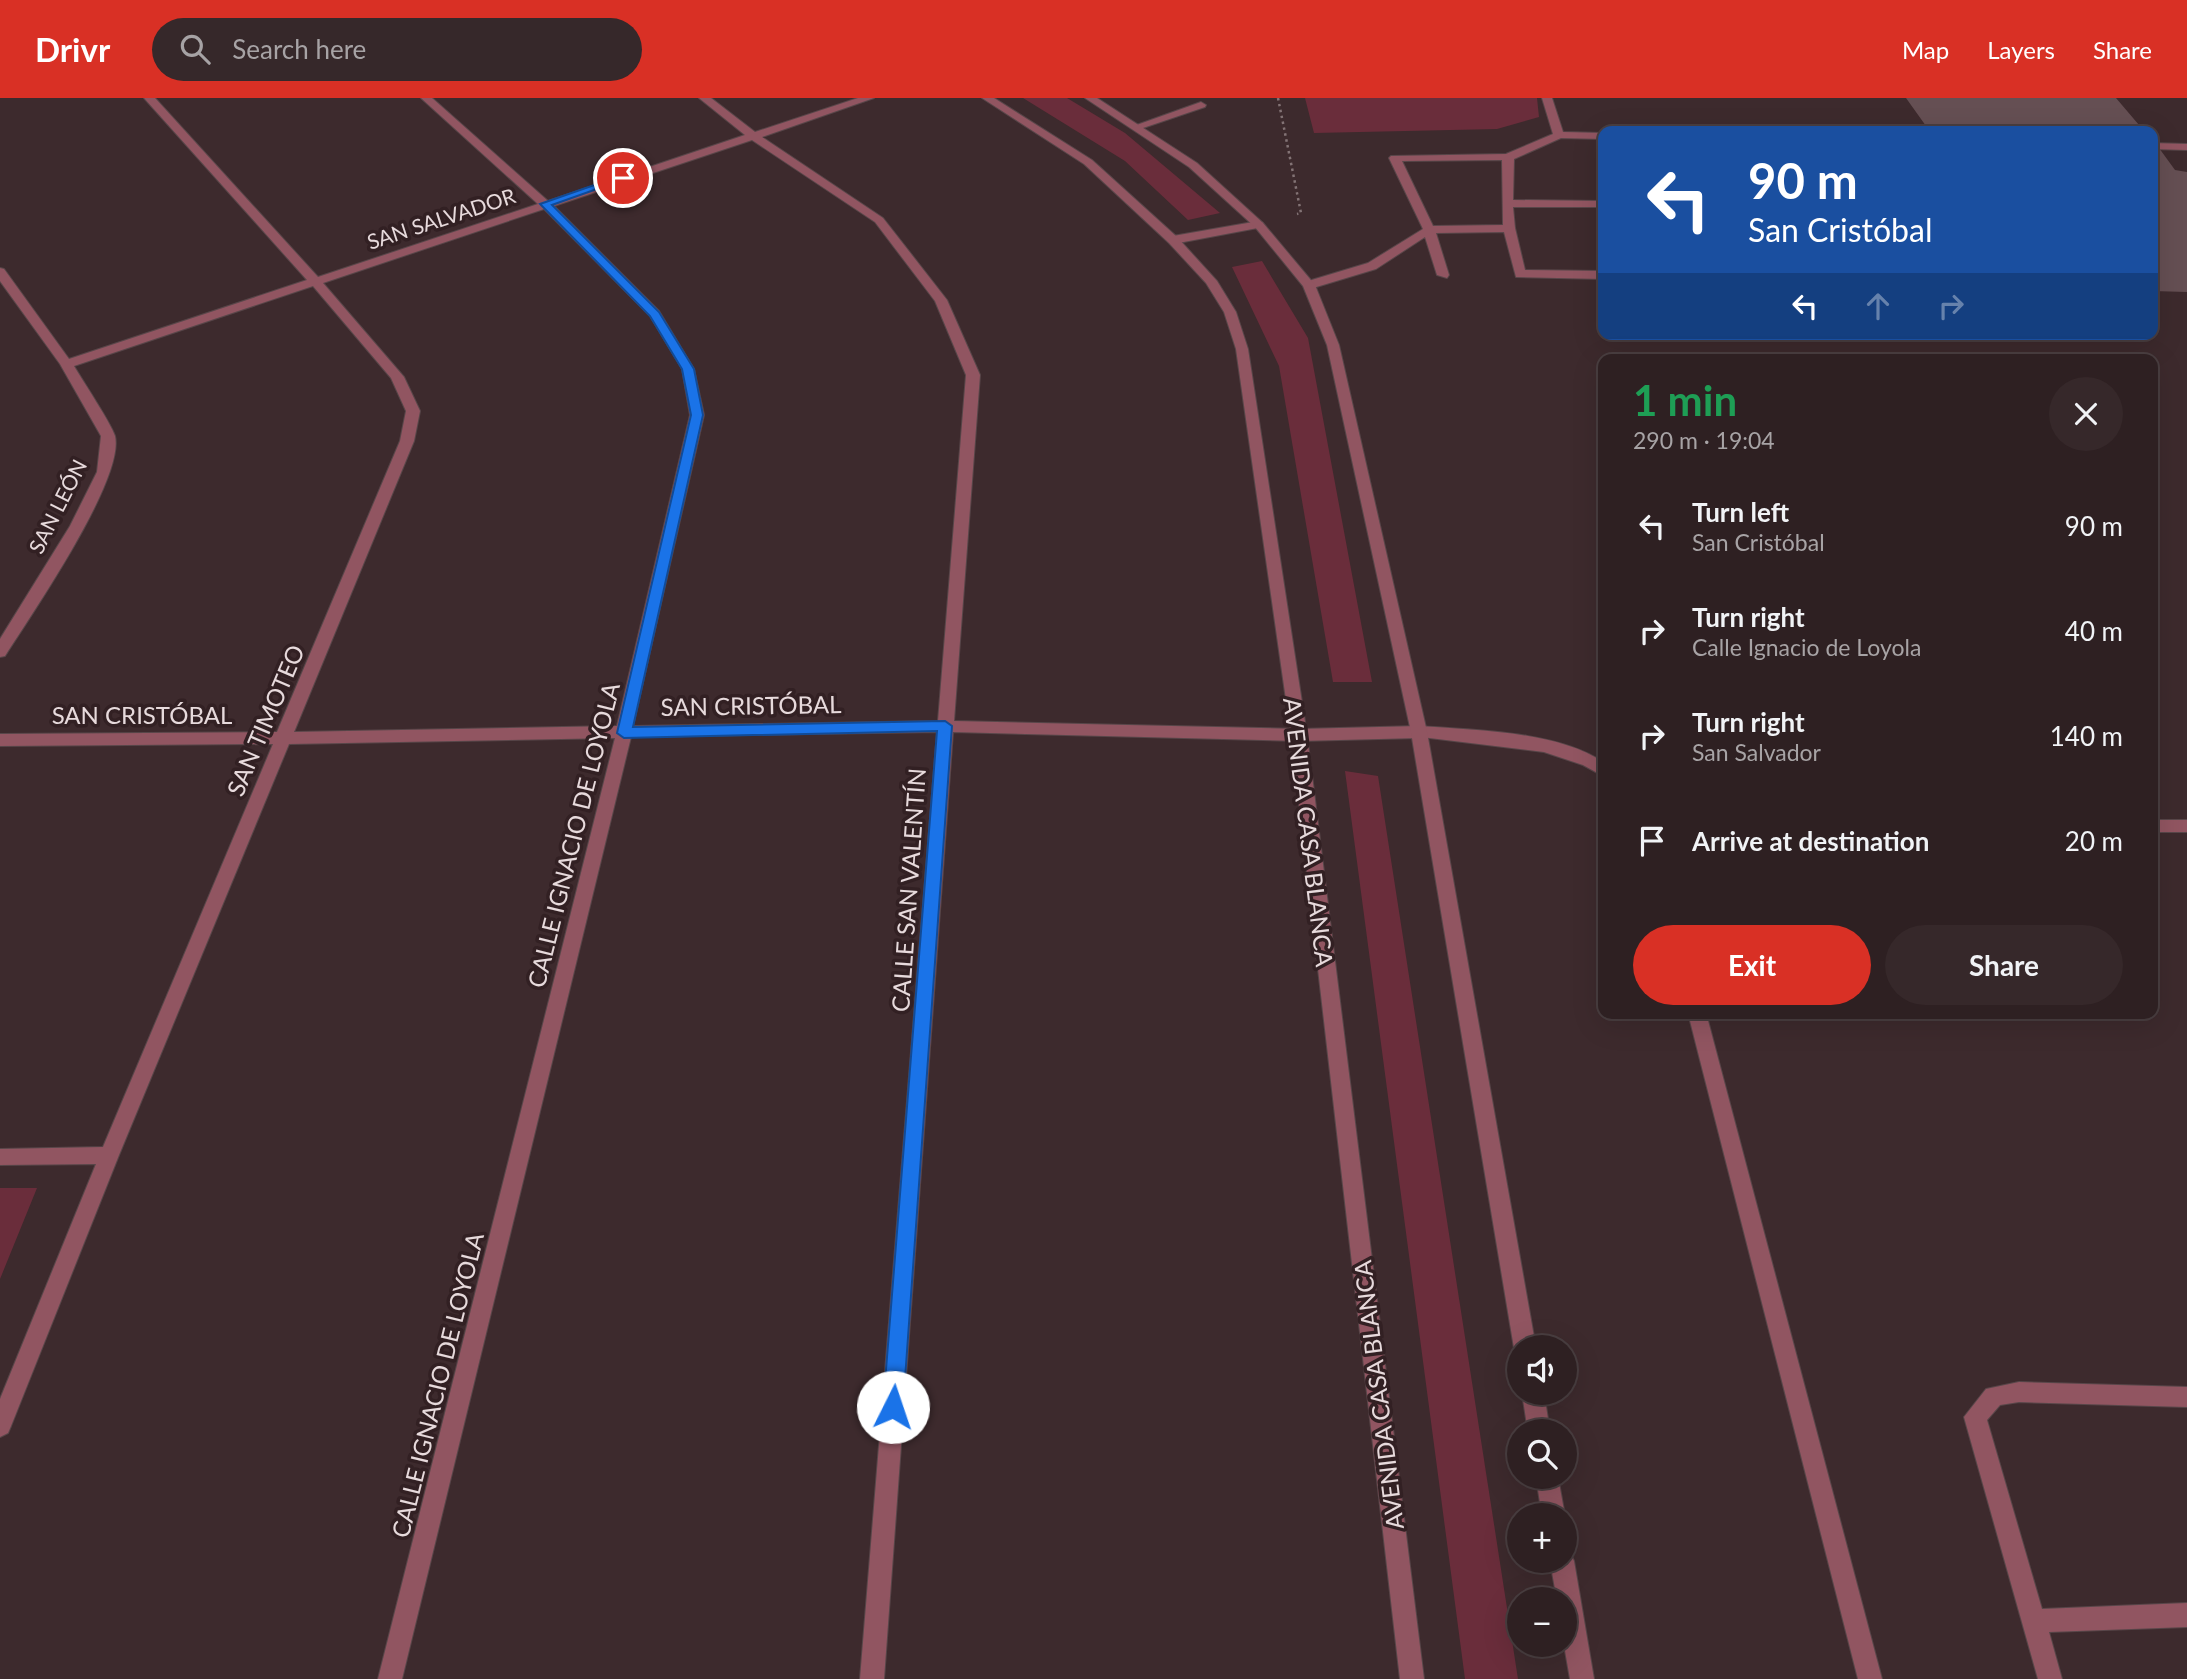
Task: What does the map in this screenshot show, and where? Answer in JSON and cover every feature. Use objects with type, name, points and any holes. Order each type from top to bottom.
[{"type":"street","name":"SAN TIMOTEO","points":[[0,1426],[109,1155],[407,441],[413,411],[397,377],[314,280],[149,98]]},
{"type":"street","name":"CALLE IGNACIO DE LOYOLA","points":[[390,1679],[624,733],[697,415],[688,369],[655,314],[545,204],[426,98]]},
{"type":"street","name":"CALLE SAN VALENTÍN","points":[[704,98],[753,136],[879,220],[941,300],[973,375],[872,1679]]},
{"type":"street","name":"SAN SALVADOR","points":[[66,364],[869,98]]},
{"type":"street","name":"AVENIDA CASA BLANCA","points":[[987,98],[1088,162],[1173,240],[1210,281],[1230,312],[1242,349],[1298,735],[1412,1679]]},
{"type":"street","points":[[1090,98],[1193,165],[1259,225],[1309,285],[1333,345],[1419,732],[1523,1335]]},
{"type":"street","points":[[1548,98],[1559,135]]},
{"type":"street","points":[[1136,127],[1201,104]]},
{"type":"street","points":[[1443,275],[1429,230],[1395,158],[1507,157],[1559,135],[1598,136]]},
{"type":"street","points":[[2158,146],[2187,147]]},
{"type":"street","points":[[1507,157],[1509,228],[1520,274],[1598,275]]},
{"type":"street","points":[[1507,203],[1598,204]]},
{"type":"street","points":[[1173,240],[1259,225]]},
{"type":"street","points":[[1309,285],[1371,266],[1429,230],[1509,228]]},
{"type":"street","name":"SAN LEÓN","points":[[0,272],[66,364],[108,436],[104,472],[77,526],[0,652]]},
{"type":"street","name":"SAN CRISTÓBAL","points":[[0,740],[624,733],[945,726],[1298,735],[1419,732],[1471,736],[1556,750],[1584,756],[1598,766]]},
{"type":"street","points":[[2158,826],[2187,825]]},
{"type":"street","points":[[1699,1019],[1870,1679]]},
{"type":"street","points":[[0,1157],[109,1155]]},
{"type":"street","points":[[2050,1679],[1975,1417],[1994,1396],[2019,1392],[2187,1397]]},
{"type":"street","points":[[1564,1573],[1582,1679]]},
{"type":"street","points":[[2033,1621],[2187,1615]]},
{"type":"path","points":[[1259,225],[1301,213],[1278,98]]},
{"type":"shaded area","points":[[1023,98],[1067,98],[1125,133],[1220,213],[1188,220],[1125,161]]},
{"type":"shaded area","points":[[1305,98],[1537,98],[1539,117],[1497,129],[1314,133]]},
{"type":"shaded area","points":[[1262,261],[1308,338],[1372,682],[1333,682],[1279,366],[1232,267]]},
{"type":"shaded area","points":[[1345,771],[1378,776],[1507,1608],[1507,1657],[1515,1657],[1518,1679],[1465,1679]]},
{"type":"shaded area","points":[[0,1188],[37,1188],[0,1279]]},
{"type":"building","points":[[1906,98],[2116,98],[2139,125],[1926,126]]},
{"type":"building","points":[[2158,148],[2175,170],[2187,172],[2187,292],[2158,291]]},
{"type":"route","points":[[623,178],[545,204],[655,314],[688,369],[697,415],[624,733],[945,726],[893,1407]]}]
